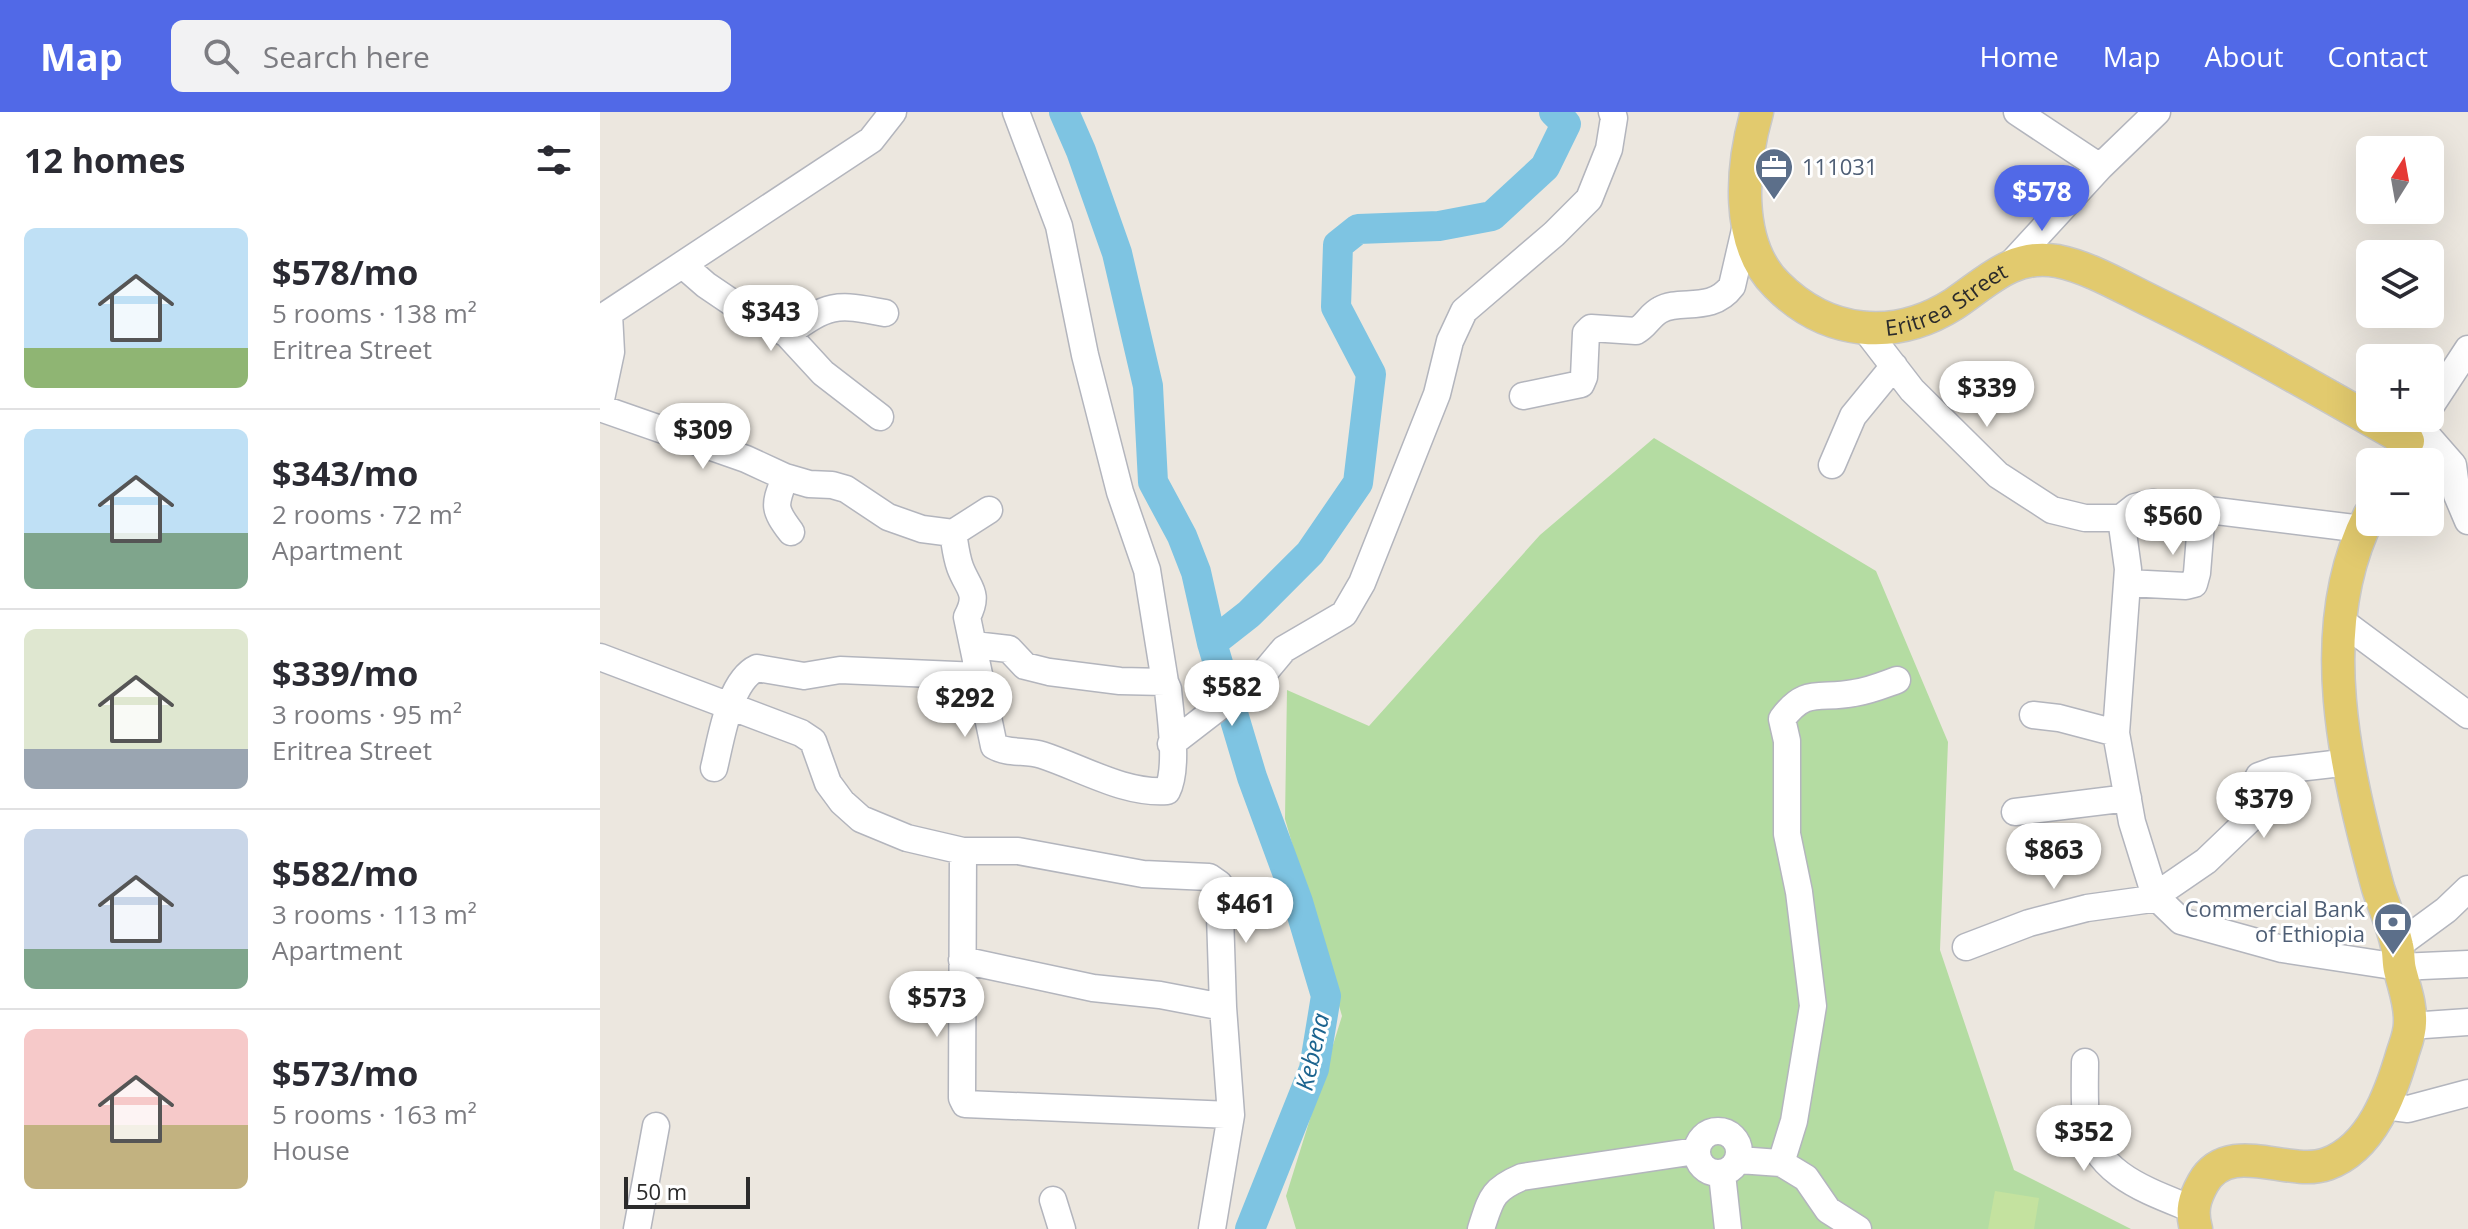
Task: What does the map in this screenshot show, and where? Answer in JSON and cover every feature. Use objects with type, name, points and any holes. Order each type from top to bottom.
[{"type":"main road","name":"Eritrea Street","points":[[1757,112],[1749,138],[1744,183],[1747,221],[1769,277],[1789,297],[1815,314],[1842,326],[1865,329],[1933,316],[2010,265],[2054,261],[2081,267],[2356,402]]},
{"type":"main road","points":[[2194,1224],[2206,1178],[2217,1167],[2232,1161],[2257,1161],[2316,1167],[2330,1163],[2349,1151],[2367,1134],[2384,1106],[2396,1077],[2410,1026],[2398,956],[2349,772],[2350,762],[2341,719],[2340,620],[2349,571],[2361,536]]},
{"type":"street","points":[[893,112],[871,140],[605,317],[611,352],[600,406],[746,459],[785,477],[846,489],[888,517],[922,529],[953,533],[989,510]]},
{"type":"street","points":[[953,533],[960,568],[974,594],[973,607],[967,617],[994,746],[1040,754],[1096,777],[1156,792],[1167,791],[1171,783],[1168,689],[1147,570],[1120,492],[1089,371],[1059,226],[1016,112]]},
{"type":"street","points":[[1171,744],[1258,680],[1284,649],[1344,614],[1362,583],[1437,394],[1450,341],[1464,311],[1554,234],[1589,199],[1609,149],[1614,118],[1612,112]]},
{"type":"street","points":[[2017,112],[2100,167]]},
{"type":"street","points":[[2010,265],[2100,167],[2157,112]]},
{"type":"street","points":[[1523,396],[1581,384],[1586,333],[1591,328],[1636,331],[1661,309],[1701,304],[1726,294],[1732,286],[1747,221]]},
{"type":"street","points":[[683,265],[737,306],[787,334],[823,373],[880,417]]},
{"type":"street","points":[[787,334],[829,307],[851,306],[885,313]]},
{"type":"street","points":[[1865,329],[1912,390],[1998,475],[2052,510],[2085,518],[2121,518],[2135,507],[2152,503],[2202,511],[2356,521]]},
{"type":"street","points":[[2444,386],[2468,349]]},
{"type":"street","points":[[1832,465],[1853,416],[1894,366]]},
{"type":"street","points":[[2416,432],[2460,466],[2457,495],[2468,521]]},
{"type":"street","points":[[785,477],[775,506],[791,532]]},
{"type":"street","points":[[2127,583],[2194,584],[2202,511]]},
{"type":"street","points":[[2121,518],[2127,583],[2116,733],[2128,798],[2157,897],[2181,921],[2255,943],[2468,964]]},
{"type":"street","points":[[2340,620],[2468,715]]},
{"type":"street","points":[[974,645],[1009,649],[1025,666],[1049,672],[1120,681],[1165,682]]},
{"type":"street","points":[[600,657],[801,733],[813,741],[828,783],[842,802],[861,819],[907,838],[963,851],[1018,851],[1143,874],[1209,877],[1216,880],[1219,884],[1231,1115],[1212,1229]]},
{"type":"street","points":[[714,768],[730,708],[742,679],[757,668],[804,676],[840,670],[979,676]]},
{"type":"street","points":[[1781,1163],[1794,1121],[1813,1006],[1799,892],[1780,777],[1787,741],[1782,719],[1794,702],[1816,696],[1854,693],[1897,680]]},
{"type":"street","points":[[2033,715],[2059,718],[2116,733]]},
{"type":"street","points":[[1966,947],[2029,923],[2087,908],[2157,897],[2206,861],[2253,816],[2258,810],[2254,786],[2259,776],[2273,771],[2350,762]]},
{"type":"street","points":[[2015,812],[2128,798]]},
{"type":"street","points":[[963,851],[962,1098],[965,1104],[975,1107],[1231,1115]]},
{"type":"street","points":[[2398,956],[2468,889]]},
{"type":"street","points":[[962,960],[1093,988],[1160,995],[1223,1007]]},
{"type":"street","points":[[2410,1026],[2468,1022]]},
{"type":"street","points":[[2085,1062],[2086,1122],[2111,1169],[2194,1224]]},
{"type":"street","points":[[2384,1106],[2408,1109],[2468,1093]]},
{"type":"street","points":[[637,1229],[656,1126]]},
{"type":"street","points":[[1728,1229],[1730,1167],[1739,1145],[1730,1133],[1715,1130],[1702,1137],[1696,1151],[1703,1168],[1730,1167],[1764,1160],[1781,1163],[1806,1178],[1828,1210],[1858,1229]]},
{"type":"street","points":[[1481,1229],[1491,1197],[1500,1186],[1522,1177],[1696,1151]]},
{"type":"street","points":[[1053,1200],[1062,1229]]},
{"type":"green space","points":[[1654,438],[1876,571],[1948,742],[1940,950],[2014,1170],[2131,1229],[1296,1229],[1286,1196],[1342,1016],[1285,819],[1287,690],[1369,726],[1540,535]]},
{"type":"green space","points":[[1995,1191],[2039,1198],[2034,1229],[1988,1229]]},
{"type":"waterway","name":"Kebena","points":[[1064,112],[1117,253],[1148,386],[1153,482],[1182,536],[1196,572],[1212,643],[1252,777],[1298,902],[1326,996],[1314,1069],[1250,1229]]},
{"type":"waterway","points":[[1212,643],[1249,614],[1310,553],[1358,483],[1371,374],[1336,307],[1338,245],[1358,229],[1439,226],[1492,216],[1545,167],[1566,124],[1554,112]]},
{"type":"place","name":"111031","points":[[1774,201]]},
{"type":"place","name":"Commercial Bank of Ethiopia","points":[[2393,956]]}]
